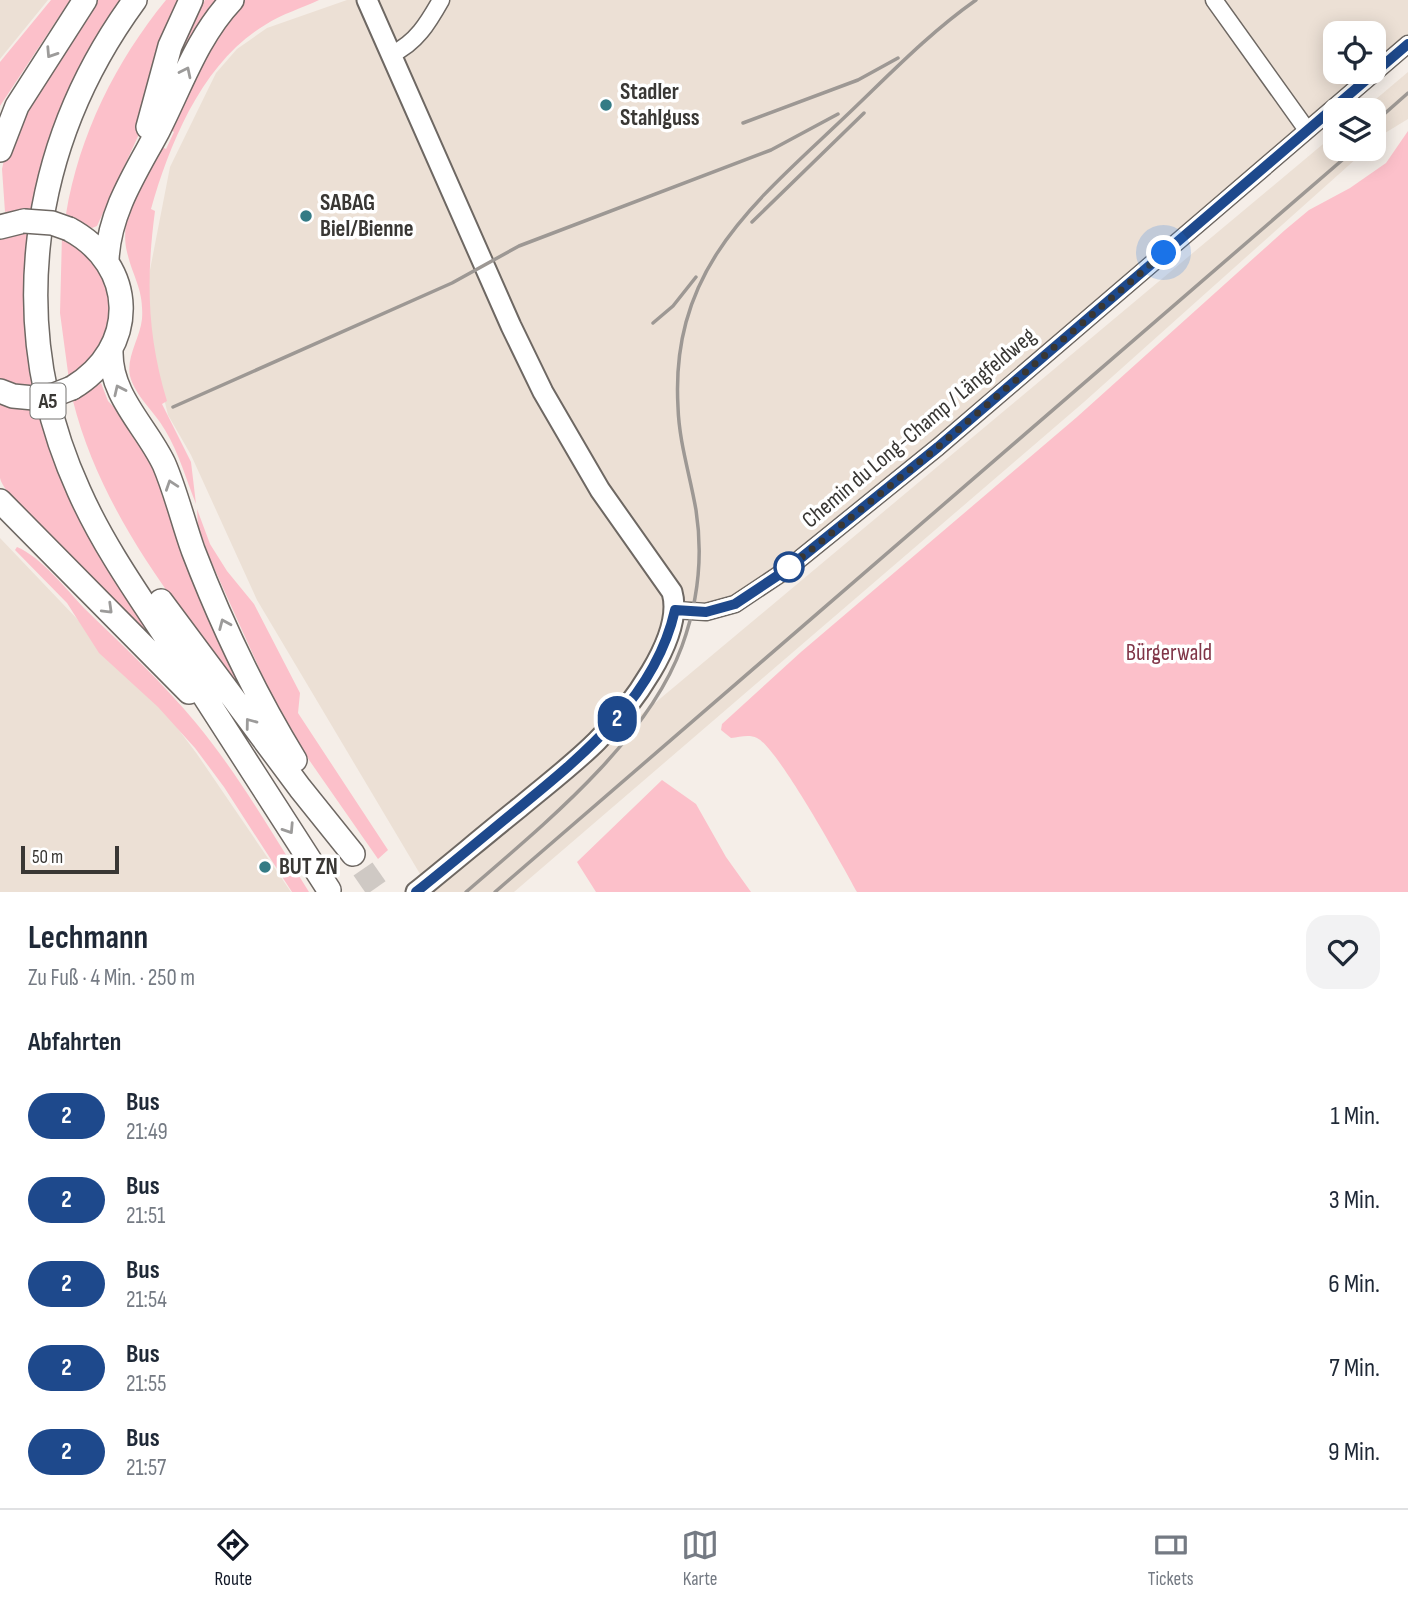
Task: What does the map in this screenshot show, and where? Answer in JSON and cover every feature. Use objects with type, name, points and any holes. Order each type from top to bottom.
[{"type":"highway","points":[[0,150],[17,106],[85,0]]},
{"type":"highway","name":"A5","points":[[135,0],[90,69],[65,127],[50,172],[39,231],[36,271],[41,367],[50,409],[64,454],[92,517],[251,772],[329,890]]},
{"type":"highway","name":"A5","points":[[111,351],[116,384],[162,460],[193,549],[234,649],[270,718],[358,861],[261,737],[132,559],[104,512],[83,466],[58,384],[49,313],[49,269],[56,210],[66,164],[85,111],[103,74],[127,33],[152,0]]},
{"type":"highway","points":[[132,176],[165,60],[176,29],[191,0]]},
{"type":"highway","points":[[107,260],[110,229],[132,176],[198,49],[232,0]]},
{"type":"highway","points":[[0,123],[17,106]]},
{"type":"highway","points":[[0,227],[24,221],[52,223],[89,241],[107,260],[119,288],[122,310],[119,332],[111,351],[92,374],[72,388],[54,395],[34,398],[13,396],[0,391]]},
{"type":"highway","points":[[0,496],[23,525]]},
{"type":"highway","points":[[0,501],[182,683],[251,772]]},
{"type":"main road","points":[[367,0],[511,326],[543,392],[600,490],[672,592],[675,610],[663,647],[631,701],[615,721],[556,777],[416,892]]},
{"type":"street","points":[[392,54],[404,49],[423,30],[441,0]]},
{"type":"street","points":[[1213,0],[1307,130]]},
{"type":"street","name":"Chemin du Long-Champ / Längfeldweg","points":[[675,610],[706,612],[735,604],[786,570],[938,447],[1408,44]]},
{"type":"shaded area","points":[[0,0],[48,0],[0,59]]},
{"type":"shaded area","points":[[347,0],[1408,0],[1408,44],[1386,63],[1386,21],[1323,21],[1323,84],[1361,84],[1345,98],[1323,98],[1323,117],[938,447],[735,604],[675,610],[631,701],[426,884],[257,600],[191,455],[168,415],[149,337],[149,275],[170,167],[216,73],[237,49],[267,28]]},
{"type":"shaded area","points":[[1408,72],[1408,119],[1386,132],[1386,98],[1377,98]]},
{"type":"shaded area","points":[[1323,144],[1323,161],[1354,161],[1084,402],[514,892],[429,892]]},
{"type":"shaded area","points":[[0,538],[163,709],[291,892],[0,892]]},
{"type":"green space","points":[[51,0],[70,0],[0,106],[0,62]]},
{"type":"green space","points":[[95,0],[121,0],[90,48],[66,98],[47,151],[33,206],[31,209],[5,212],[2,169],[8,141]]},
{"type":"green space","points":[[166,0],[186,0],[140,132],[97,226],[92,228],[66,214],[80,156],[102,100],[116,74],[131,48]]},
{"type":"green space","points":[[205,0],[222,0],[172,85],[184,41]]},
{"type":"green space","points":[[243,0],[319,0],[265,25],[243,41],[224,60],[207,82],[179,131],[151,209],[155,211],[150,260],[150,307],[155,353],[167,401],[162,404],[191,462],[196,504],[170,439],[136,390],[130,376],[130,362],[141,326],[142,309],[140,291],[127,252],[126,224],[134,197],[158,145],[166,149],[174,132],[167,128],[197,66]]},
{"type":"green space","name":"Bürgerwald","points":[[1408,131],[1408,892],[857,892],[810,809],[767,746],[754,737],[731,738],[721,730],[722,724],[801,652],[1077,417],[1285,230],[1309,210],[1350,188],[1386,163]]},
{"type":"green space","points":[[29,230],[25,303],[34,389],[0,382],[0,237]]},
{"type":"green space","points":[[62,235],[70,239],[103,272],[113,306],[103,346],[69,380],[60,313]]},
{"type":"green space","points":[[101,383],[108,401],[121,414],[147,451],[250,702],[146,560],[103,484],[73,401]]},
{"type":"green space","points":[[0,402],[14,408],[40,411],[56,462],[77,510],[130,599],[145,630],[65,555],[6,490],[0,478]]},
{"type":"green space","points":[[197,509],[210,544],[227,571],[254,604],[300,693],[298,713],[388,850],[378,859],[307,757],[268,688],[210,559],[198,526]]},
{"type":"green space","points":[[17,547],[53,574],[156,678],[196,723],[241,784],[309,892],[292,892],[224,787],[195,748],[158,707],[99,653],[67,603],[15,550]]},
{"type":"green space","points":[[662,780],[696,804],[726,857],[751,892],[596,892],[577,862]]},
{"type":"tunnel","points":[[363,869],[379,892]]},
{"type":"railway","points":[[466,892],[559,810],[618,749],[644,716],[666,681],[682,646],[692,613],[698,578],[699,544],[696,510],[679,420],[679,357],[688,314],[704,275],[726,240],[782,177],[910,55],[976,0]]},
{"type":"railway","points":[[743,123],[858,80],[898,58]]},
{"type":"railway","points":[[1386,112],[1408,93]]},
{"type":"railway","points":[[752,222],[864,113]]},
{"type":"railway","points":[[173,407],[452,283],[519,246],[771,150],[838,114]]},
{"type":"railway","points":[[495,892],[1341,161]]},
{"type":"railway","points":[[653,323],[673,306],[696,277]]},
{"type":"bus line","name":"2","points":[[416,892],[597,741],[631,701],[650,670],[663,647],[675,610],[706,612],[735,604],[786,570],[938,447],[1408,44]]},
{"type":"place","name":"Stadler Stahlguss","points":[[606,105]]},
{"type":"place","name":"SABAG Biel/Bienne","points":[[306,216]]},
{"type":"place","name":"BUT ZN","points":[[265,867]]},
{"type":"route","points":[[789,567],[786,570],[938,447],[1164,253]]}]
